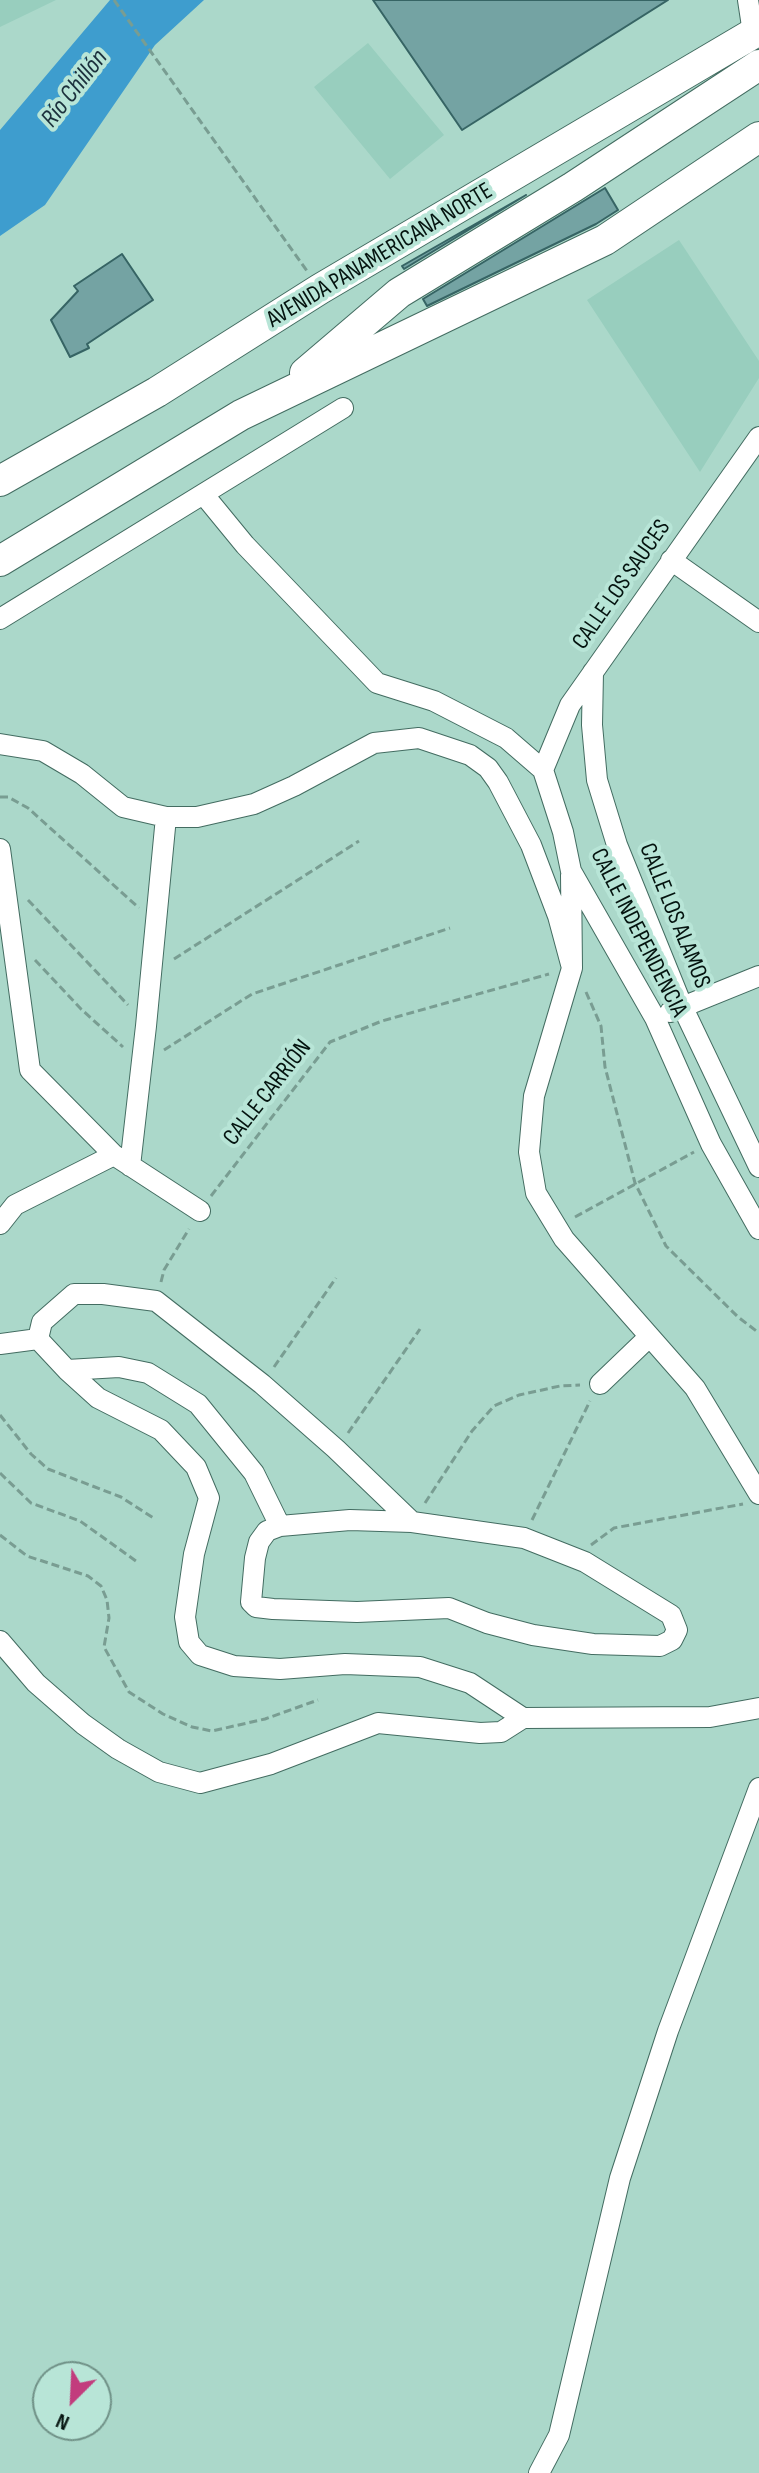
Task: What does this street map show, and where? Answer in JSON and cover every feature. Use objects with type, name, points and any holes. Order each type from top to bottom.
[{"type":"highway","name":"AVENIDA PANAMERICANA NORTE","points":[[0,481],[157,392],[320,289],[756,32]]},
{"type":"highway","name":"AVENIDA PANAMERICANA NORTE","points":[[276,398],[399,293],[573,187],[759,65]]},
{"type":"highway","name":"AVENIDA PANAMERICANA NORTE","points":[[0,561],[172,455],[276,398],[605,240],[759,137]]},
{"type":"street","points":[[748,0],[756,32]]},
{"type":"street","points":[[0,619],[343,408]]},
{"type":"street","name":"CALLE LOS SAUCES","points":[[543,770],[570,705],[759,437]]},
{"type":"street","points":[[204,495],[245,545],[377,683],[434,701],[506,738],[543,770]]},
{"type":"street","points":[[671,560],[759,622]]},
{"type":"street","name":"CALLE LOS ALAMOS","points":[[593,672],[592,725],[597,780],[617,845],[683,1008],[759,1167]]},
{"type":"street","points":[[0,744],[43,751],[82,774],[123,807],[166,817],[197,817],[254,804],[374,743],[419,738],[470,755],[488,768],[498,782],[531,845],[558,916],[572,968]]},
{"type":"street","name":"CALLE INDEPENDENCIA","points":[[543,770],[563,832],[571,871],[655,1018],[711,1144],[759,1229]]},
{"type":"street","points":[[122,1160],[142,1064],[166,817]]},
{"type":"street","points":[[0,849],[30,1070],[122,1160],[200,1211]]},
{"type":"street","points":[[571,871],[572,968],[534,1096],[529,1152],[536,1193],[557,1227],[695,1388],[752,1499]]},
{"type":"street","points":[[655,1018],[759,976]]},
{"type":"street","points":[[0,1224],[15,1205],[122,1160]]},
{"type":"street","points":[[38,1339],[42,1322],[74,1294],[103,1294],[156,1301],[262,1384],[412,1522]]},
{"type":"street","points":[[600,1384],[649,1337]]},
{"type":"street","points":[[0,1344],[38,1339]]},
{"type":"street","points":[[38,1339],[98,1398],[161,1430],[196,1467],[209,1498],[194,1554],[185,1617],[189,1642],[200,1655],[234,1666],[280,1669],[345,1664],[420,1667],[470,1683],[523,1718]]},
{"type":"street","points":[[67,1370],[119,1367],[148,1373],[198,1404],[254,1473],[280,1526]]},
{"type":"street","points":[[350,1520],[412,1522],[524,1538],[574,1556],[671,1615],[677,1630],[672,1640],[660,1646],[593,1644],[533,1635],[487,1623],[449,1608],[357,1612],[256,1607],[251,1602],[259,1542],[267,1531],[280,1526],[350,1520]]},
{"type":"street","points":[[0,1641],[36,1683],[83,1724],[118,1749],[159,1772],[200,1783],[271,1764],[378,1723],[480,1733],[501,1732],[523,1718],[710,1717],[759,1708]]},
{"type":"street","points":[[539,2473],[559,2435],[620,2178],[668,2031],[759,1788]]},
{"type":"path","points":[[114,0],[320,289]]},
{"type":"path","points":[[0,797],[8,797],[28,808],[156,924]]},
{"type":"path","points":[[151,974],[359,841]]},
{"type":"path","points":[[4,876],[71,943],[146,1026]]},
{"type":"path","points":[[13,937],[81,1009],[142,1064],[252,994],[450,928]]},
{"type":"path","points":[[572,968],[601,1026],[605,1067],[635,1183],[666,1246],[738,1317],[759,1333]]},
{"type":"path","name":"CALLE CARRIÓN","points":[[156,1301],[164,1270],[200,1211],[330,1042],[382,1021],[572,968]]},
{"type":"path","points":[[557,1227],[711,1144]]},
{"type":"path","points":[[262,1384],[336,1278]]},
{"type":"path","points":[[336,1449],[420,1329]]},
{"type":"path","points":[[412,1522],[472,1431],[494,1406],[519,1395],[560,1386],[600,1384]]},
{"type":"path","points":[[524,1538],[600,1384]]},
{"type":"path","points":[[0,1415],[31,1454],[48,1469],[121,1497],[155,1519]]},
{"type":"path","points":[[0,1473],[31,1503],[80,1521],[136,1561]]},
{"type":"path","points":[[574,1556],[614,1528],[752,1499]]},
{"type":"path","points":[[0,1535],[27,1556],[88,1576],[101,1586],[107,1600],[109,1618],[104,1647],[129,1692],[163,1714],[192,1727],[212,1731],[265,1719],[318,1700]]},
{"type":"shaded area","points":[[0,0],[56,0],[0,27]]},
{"type":"shaded area","points":[[368,43],[444,135],[390,179],[314,87]]},
{"type":"shaded area","points":[[679,240],[759,361],[759,378],[700,472],[587,300]]},
{"type":"water","name":"Río Chillón","points":[[110,0],[204,0],[155,45],[45,205],[0,236],[0,130]]},
{"type":"building","points":[[373,0],[668,0],[462,130]]},
{"type":"building","points":[[605,188],[618,210],[596,224],[427,306],[423,299]]},
{"type":"building","points":[[526,195],[404,269],[402,266]]},
{"type":"building","points":[[122,254],[153,300],[87,344],[89,348],[70,357],[51,320],[78,291],[74,286]]}]
